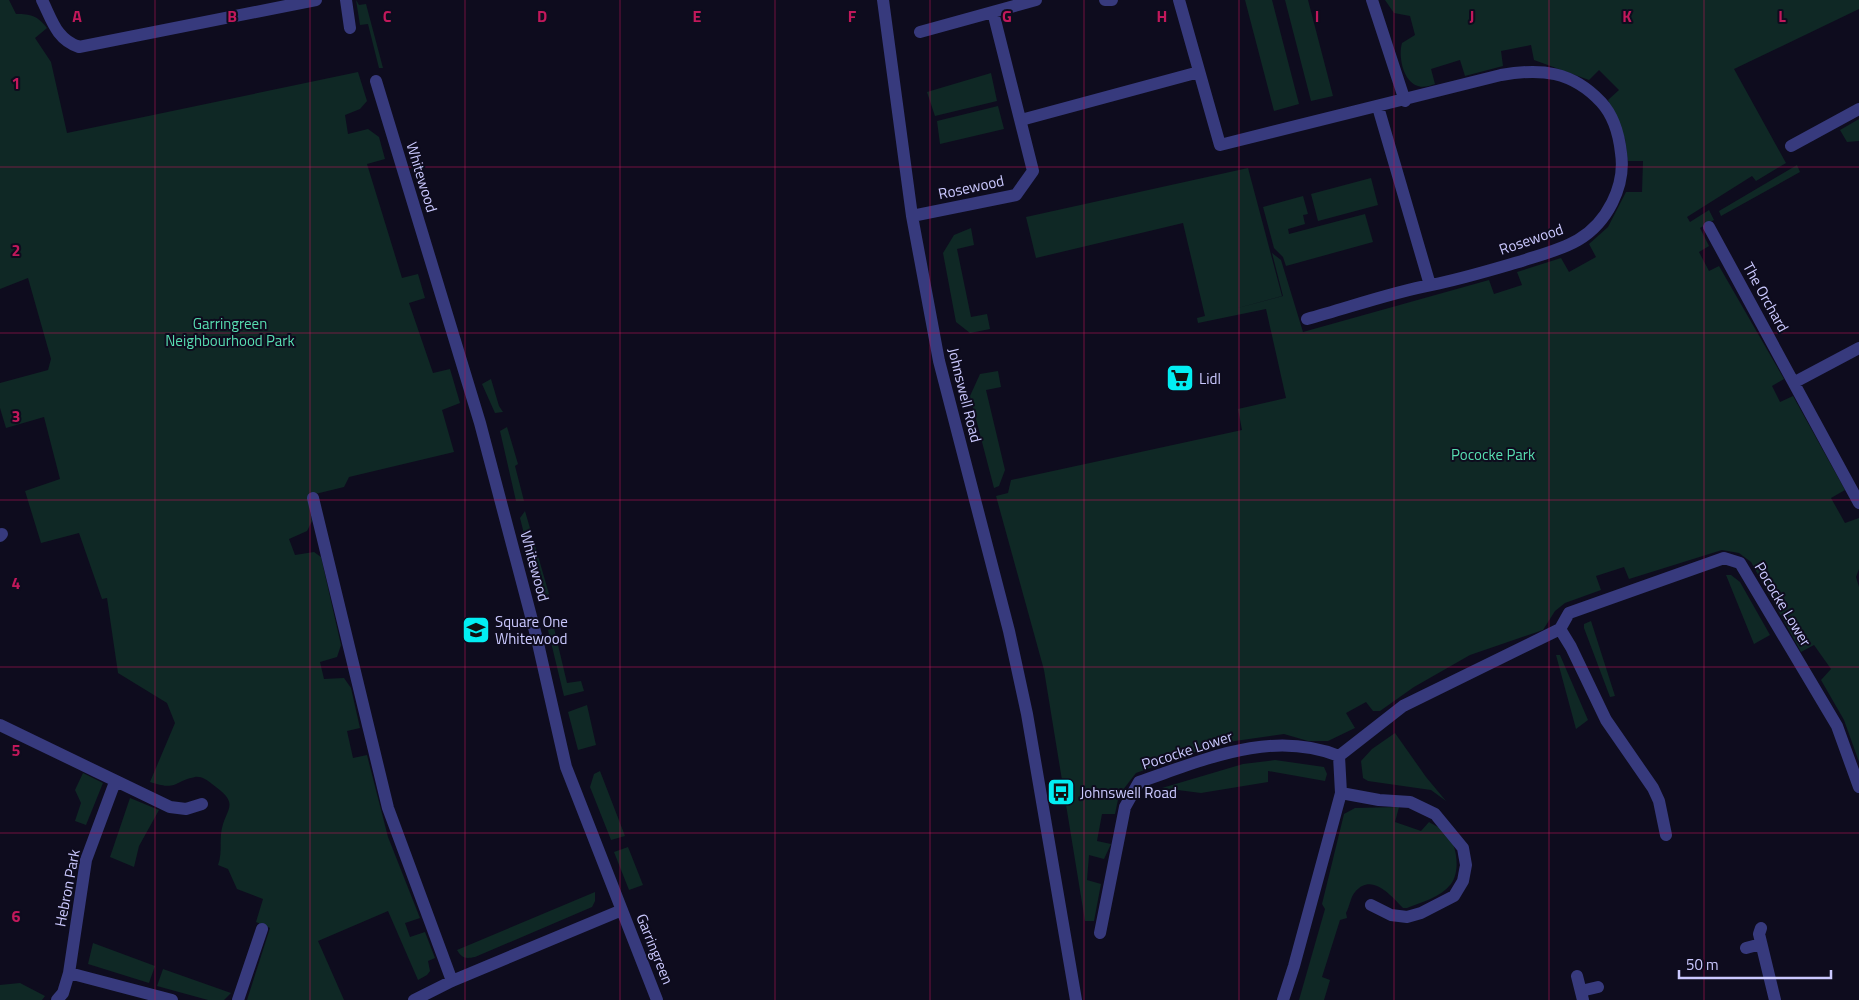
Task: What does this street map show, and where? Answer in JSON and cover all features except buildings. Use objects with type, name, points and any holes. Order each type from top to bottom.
[{"type":"street","points":[[42,0],[58,32],[67,43],[79,47],[316,0]]},
{"type":"street","points":[[346,0],[350,28]]},
{"type":"street","name":"Johnswell Road","points":[[883,0],[912,216],[939,361],[1009,631],[1027,714],[1076,1000]]},
{"type":"street","points":[[920,32],[1036,0]]},
{"type":"street","points":[[1105,0],[1112,0]]},
{"type":"street","name":"Rosewood","points":[[1179,0],[1220,145],[1405,101],[1501,75],[1530,70],[1559,75],[1586,86],[1606,108],[1619,134],[1623,164],[1617,194],[1601,220],[1579,240],[1550,252],[1451,282],[1430,285],[1307,319]]},
{"type":"street","points":[[1372,0],[1405,101]]},
{"type":"street","name":"Rosewood","points":[[912,216],[1016,195],[1032,171],[993,12]]},
{"type":"street","points":[[1021,120],[1199,72]]},
{"type":"street","name":"Whitewood","points":[[376,81],[480,423],[537,639],[566,767],[622,910]]},
{"type":"street","points":[[1378,107],[1430,285]]},
{"type":"street","points":[[1790,146],[1859,109]]},
{"type":"street","name":"The Orchard","points":[[1709,227],[1795,382],[1859,503]]},
{"type":"street","points":[[1795,382],[1859,348]]},
{"type":"street","points":[[314,498],[388,808],[452,981]]},
{"type":"street","name":"Pococke Lower","points":[[1100,933],[1125,807],[1140,782],[1238,750],[1280,744],[1324,750],[1339,756],[1403,706],[1560,629],[1569,613],[1724,558],[1740,563],[1836,726],[1859,787]]},
{"type":"street","points":[[1560,629],[1571,647],[1606,720],[1653,788],[1659,801],[1666,835]]},
{"type":"street","points":[[0,725],[170,807],[186,809],[202,804]]},
{"type":"street","points":[[1283,1000],[1341,793],[1339,756]]},
{"type":"street","name":"Hebron Park","points":[[57,1000],[63,993],[69,973],[86,860],[115,782]]},
{"type":"street","points":[[1341,793],[1379,800],[1410,802],[1435,814],[1464,848],[1466,865],[1464,882],[1454,896],[1439,905],[1407,917],[1391,915],[1371,905]]},
{"type":"street","points":[[414,1000],[452,981],[622,910]]},
{"type":"street","name":"Garringreen","points":[[622,910],[658,1000]]},
{"type":"street","points":[[1761,928],[1759,934],[1775,1000]]},
{"type":"street","points":[[238,1000],[262,929]]},
{"type":"street","points":[[1746,948],[1761,944]]},
{"type":"street","points":[[69,973],[172,1000]]},
{"type":"street","points":[[1577,976],[1582,996],[1598,987]]},
{"type":"green space","name":"Garringreen Neighbourhood Park","points":[[0,0],[9,0],[16,14],[34,16],[47,28],[35,38],[51,62],[67,133],[358,72],[367,101],[360,109],[345,115],[348,134],[368,129],[379,137],[385,159],[367,164],[402,278],[418,274],[425,298],[409,303],[433,373],[450,369],[460,403],[442,410],[454,452],[349,477],[344,487],[307,496],[312,521],[307,531],[289,539],[295,555],[314,552],[321,557],[341,645],[337,657],[320,662],[324,679],[344,678],[351,688],[360,728],[347,731],[353,758],[367,755],[388,837],[420,918],[405,923],[410,937],[425,932],[435,958],[428,961],[430,971],[427,975],[418,980],[388,911],[318,941],[344,1000],[247,1000],[270,928],[256,922],[263,899],[237,889],[228,869],[218,865],[221,834],[229,807],[227,797],[208,781],[199,777],[170,786],[150,782],[175,723],[167,703],[118,673],[107,598],[102,599],[79,533],[41,543],[25,491],[60,479],[44,417],[6,428],[0,408],[0,383],[48,370],[51,359],[28,278],[0,289]]},
{"type":"green space","points":[[356,0],[359,5],[366,4],[383,68],[379,68],[368,24],[360,25]]},
{"type":"green space","points":[[1245,0],[1272,0],[1299,104],[1274,111]]},
{"type":"green space","points":[[1285,0],[1308,0],[1333,96],[1311,101]]},
{"type":"green space","name":"Pococke Park","points":[[1385,0],[1859,0],[1859,9],[1734,69],[1786,163],[1756,181],[1752,176],[1687,217],[1690,222],[1709,210],[1714,220],[1700,228],[1709,246],[1699,252],[1709,271],[1719,266],[1784,379],[1772,386],[1780,402],[1793,396],[1845,490],[1831,498],[1845,523],[1859,518],[1859,569],[1856,577],[1859,587],[1859,762],[1844,720],[1821,680],[1831,669],[1814,645],[1801,652],[1751,562],[1739,553],[1722,550],[1629,579],[1624,567],[1596,576],[1601,590],[1565,603],[1555,611],[1543,630],[1470,655],[1414,687],[1380,711],[1373,711],[1366,702],[1346,713],[1355,728],[1328,741],[1308,741],[1284,734],[1221,743],[1136,773],[1119,795],[1115,814],[1102,814],[1097,841],[1111,844],[1104,859],[1089,855],[1087,880],[1101,884],[1094,921],[1085,921],[1044,670],[996,496],[1008,493],[1011,480],[1242,430],[1238,409],[1286,398],[1266,309],[1198,323],[1197,318],[1205,316],[1183,223],[1036,258],[1026,217],[1248,168],[1282,296],[1234,309],[1283,296],[1272,253],[1281,260],[1303,332],[1489,280],[1494,294],[1522,285],[1517,272],[1561,258],[1569,272],[1596,257],[1589,244],[1608,227],[1626,192],[1642,192],[1643,161],[1628,161],[1625,139],[1608,100],[1619,90],[1599,70],[1589,80],[1534,60],[1531,45],[1501,51],[1503,66],[1465,76],[1460,60],[1431,69],[1435,84],[1424,87],[1418,86],[1413,84],[1405,74],[1401,61],[1402,43],[1415,35],[1410,16],[1394,13]]},
{"type":"green space","points":[[991,73],[997,101],[935,116],[927,92]]},
{"type":"green space","points":[[998,106],[1004,129],[940,144],[937,121]]},
{"type":"green space","points":[[1859,119],[1859,141],[1847,142],[1840,130]]},
{"type":"green space","points":[[1797,165],[1800,172],[1721,216],[1719,211]]},
{"type":"green space","points":[[1371,178],[1378,205],[1318,221],[1311,194]]},
{"type":"green space","points":[[1303,196],[1308,214],[1303,215],[1305,224],[1288,229],[1289,234],[1365,214],[1373,242],[1286,266],[1283,257],[1274,248],[1263,207]]},
{"type":"green space","points":[[971,228],[974,245],[957,249],[971,317],[987,314],[990,329],[970,333],[956,322],[943,253],[954,235]]},
{"type":"green space","points":[[998,371],[1001,387],[986,390],[1005,470],[999,486],[994,488],[970,396],[980,374]]},
{"type":"green space","points":[[491,379],[499,406],[503,412],[495,413],[482,384]]},
{"type":"green space","points":[[507,427],[518,464],[515,466],[524,501],[516,501],[500,431]]},
{"type":"green space","points":[[525,511],[549,594],[540,597],[520,518]]},
{"type":"green space","points":[[1726,575],[1731,575],[1740,582],[1770,635],[1754,644]]},
{"type":"green space","points":[[1591,621],[1615,696],[1610,697],[1584,628],[1584,624]]},
{"type":"green space","points":[[554,628],[567,683],[581,681],[584,691],[564,696],[548,630]]},
{"type":"green space","points":[[1556,655],[1560,655],[1588,720],[1576,729]]},
{"type":"green space","points":[[587,705],[596,745],[578,750],[568,712]]},
{"type":"green space","points":[[1395,733],[1426,777],[1446,801],[1431,790],[1368,781],[1363,778],[1361,761],[1372,749]]},
{"type":"green space","points":[[1275,760],[1324,767],[1327,774],[1325,781],[1268,771],[1268,782],[1201,793],[1162,788],[1243,764]]},
{"type":"green space","points":[[600,771],[625,836],[611,840],[590,787],[594,774]]},
{"type":"green space","points":[[83,773],[103,783],[86,825],[75,821],[81,803],[75,790]]},
{"type":"green space","points":[[130,798],[159,810],[139,846],[134,867],[110,857]]},
{"type":"green space","points":[[1399,807],[1395,822],[1421,831],[1429,822],[1442,829],[1449,837],[1455,849],[1457,864],[1451,884],[1447,889],[1431,899],[1407,908],[1403,908],[1381,888],[1368,884],[1361,886],[1352,897],[1346,913],[1347,918],[1340,920],[1322,977],[1330,980],[1324,1000],[1299,1000],[1325,909],[1322,904],[1344,814],[1355,808]]},
{"type":"green space","points":[[628,847],[643,885],[629,890],[614,852]]},
{"type":"green space","points":[[595,892],[595,901],[592,907],[475,957],[464,957],[457,950]]},
{"type":"green space","points":[[93,943],[155,966],[149,983],[88,964]]},
{"type":"green space","points":[[163,969],[231,993],[224,1000],[208,1000],[157,986]]},
{"type":"green space","points":[[20,983],[45,996],[42,1000],[0,1000],[0,985]]},
{"type":"place","name":"Lidl","points":[[1180,378]]},
{"type":"place","name":"Square One Whitewood","points":[[476,630]]},
{"type":"place","name":"Johnswell Road","points":[[1061,792]]}]
